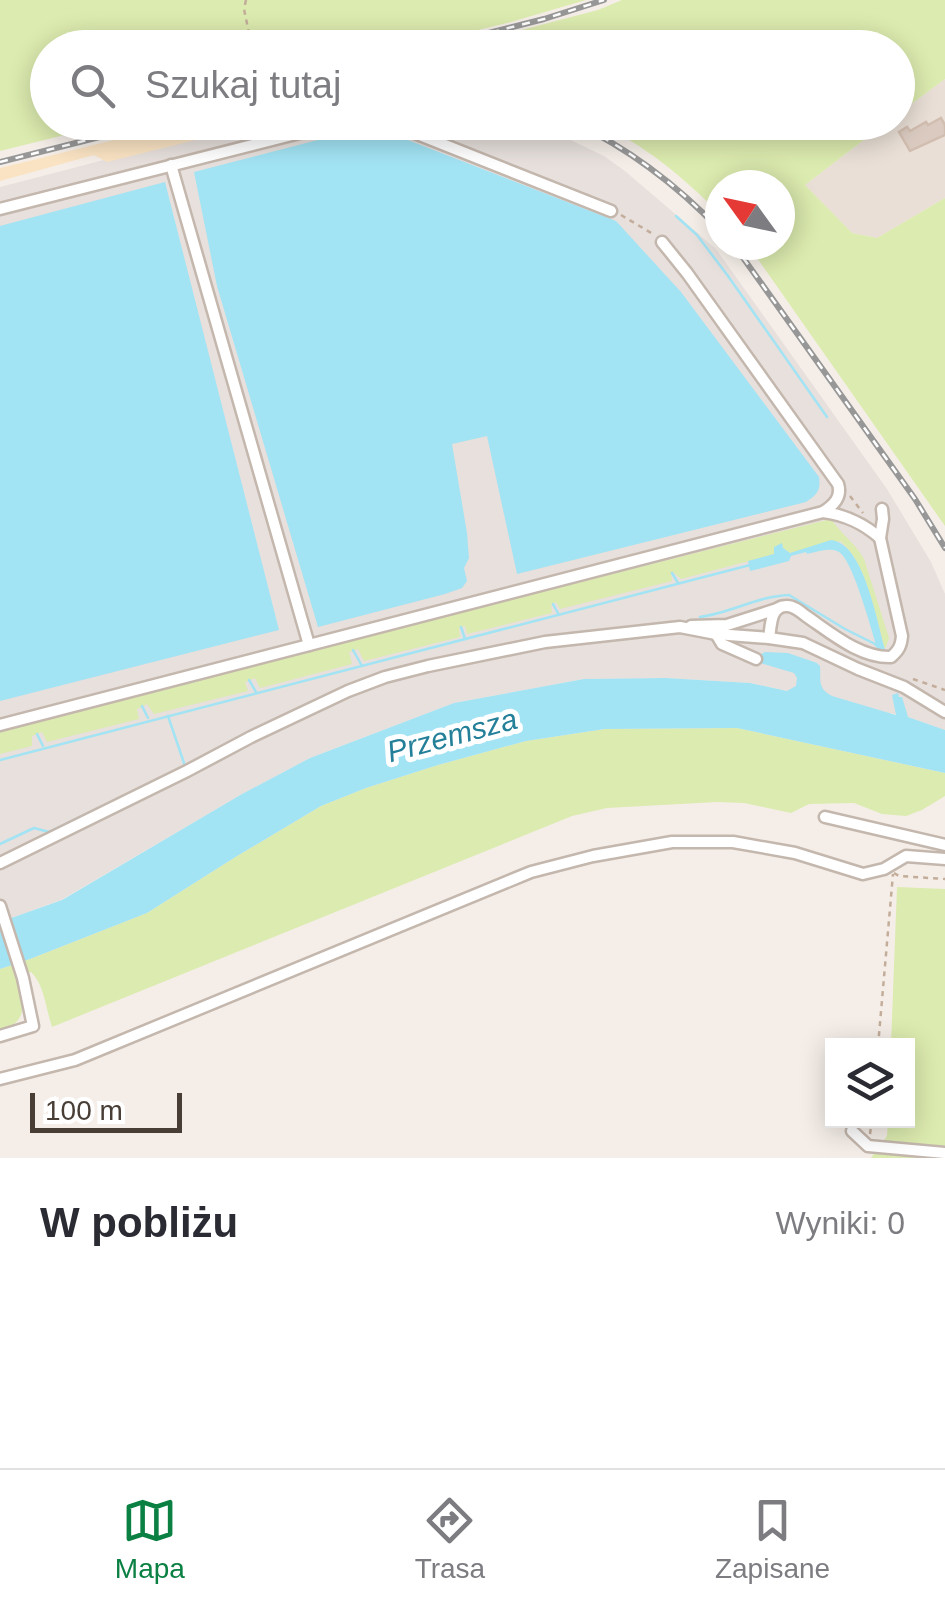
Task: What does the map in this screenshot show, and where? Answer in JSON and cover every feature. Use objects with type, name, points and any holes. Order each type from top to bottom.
[{"type":"lane","points":[[0,209],[272,140]]},
{"type":"lane","points":[[432,140],[618,214]]},
{"type":"lane","points":[[171,165],[309,645]]},
{"type":"lane","points":[[662,242],[838,484],[837,501],[822,512]]},
{"type":"lane","points":[[0,862],[348,691],[385,677],[490,652],[546,642],[726,625],[790,606],[853,646],[870,654],[891,656],[902,646],[902,636],[880,538],[882,509]]},
{"type":"lane","points":[[0,726],[822,512],[842,514],[880,538]]},
{"type":"lane","points":[[769,638],[777,609]]},
{"type":"lane","points":[[680,627],[803,643],[904,687],[945,712]]},
{"type":"lane","points":[[716,634],[722,644],[756,659]]},
{"type":"lane","points":[[825,817],[945,845]]},
{"type":"lane","points":[[0,1079],[75,1060],[531,872],[593,856],[672,842],[733,842],[796,854],[863,874],[889,871],[906,856],[945,859]]},
{"type":"lane","points":[[0,907],[23,978],[32,1026],[0,1036]]},
{"type":"lane","points":[[852,1131],[868,1146],[945,1153]]},
{"type":"path","points":[[246,0],[248,30]]},
{"type":"path","points":[[618,214],[662,242]]},
{"type":"path","points":[[838,484],[864,514]]},
{"type":"path","points":[[879,1038],[889,871],[900,876],[945,879]]},
{"type":"shaded area","points":[[945,79],[945,198],[877,238],[852,233],[805,185],[864,140],[915,140],[915,101]]},
{"type":"shaded area","points":[[181,140],[571,140],[625,171],[705,240],[705,260],[724,260],[887,489],[931,562],[945,594],[945,730],[908,717],[750,683],[666,678],[584,679],[454,703],[310,758],[61,900],[0,922],[0,187]]},
{"type":"green space","points":[[0,0],[586,0],[478,30],[30,30],[30,140],[44,140],[0,151]]},
{"type":"green space","points":[[622,0],[945,0],[945,79],[915,101],[915,30],[522,30]]},
{"type":"green space","points":[[628,140],[864,140],[805,185],[852,233],[877,238],[945,198],[945,526],[759,260],[795,260],[795,170],[705,170],[705,200],[663,163]]},
{"type":"green space","points":[[831,519],[864,559],[889,638],[885,649],[863,576],[840,541],[790,553],[782,544],[775,554],[681,579],[673,572],[672,581],[560,609],[556,602],[551,605],[552,613],[467,634],[465,626],[459,628],[460,637],[364,661],[358,649],[349,652],[352,664],[260,688],[255,678],[245,682],[248,691],[154,714],[147,704],[137,709],[139,719],[47,742],[42,732],[32,736],[32,746],[0,754],[0,728]]},
{"type":"green space","points":[[737,728],[945,773],[945,796],[906,816],[882,814],[854,803],[809,804],[791,813],[717,802],[607,808],[572,816],[52,1027],[42,990],[31,972],[17,978],[20,1017],[0,1031],[0,969],[147,913],[321,806],[438,765],[526,741],[605,729]]},
{"type":"green space","points":[[897,887],[945,889],[945,1158],[871,1158],[887,1136],[888,1128],[915,1128],[915,1038],[891,1038]]},
{"type":"sand","points":[[114,140],[196,140],[107,162],[94,155],[0,181],[0,168]]},
{"type":"water","points":[[318,140],[408,140],[616,221],[681,292],[819,477],[815,494],[806,502],[517,574],[487,436],[452,444],[469,558],[464,568],[467,581],[462,588],[318,627],[217,286],[194,172]]},
{"type":"water","points":[[165,182],[279,630],[0,701],[0,226]]},
{"type":"water","points":[[831,540],[852,554],[860,569],[885,649],[878,651],[856,582],[839,552],[806,552],[791,556],[789,561],[750,571],[748,561],[774,554],[774,547],[782,543],[790,553]]},
{"type":"water","name":"Przemsza","points":[[788,653],[817,663],[822,687],[832,696],[896,715],[892,695],[898,693],[908,717],[945,730],[945,773],[737,728],[605,729],[526,741],[438,765],[321,806],[147,913],[0,969],[0,922],[62,900],[310,758],[454,703],[584,679],[666,678],[750,683],[787,691],[796,686],[794,673],[760,663],[760,655]]},
{"type":"building","points":[[941,118],[945,135],[910,151],[904,140],[915,140],[915,128],[926,122],[928,125]]},
{"type":"waterway","points":[[676,216],[697,235],[728,276],[827,417]]},
{"type":"waterway","points":[[0,760],[750,565]]},
{"type":"waterway","points":[[672,573],[678,583]]},
{"type":"waterway","points":[[700,617],[789,595],[881,650]]},
{"type":"waterway","points":[[553,604],[559,615]]},
{"type":"waterway","points":[[461,627],[465,639]]},
{"type":"waterway","points":[[353,650],[362,666]]},
{"type":"waterway","points":[[249,680],[256,692]]},
{"type":"waterway","points":[[142,706],[148,718]]},
{"type":"waterway","points":[[0,844],[34,828],[49,832],[185,766],[168,716]]},
{"type":"waterway","points":[[37,734],[43,746]]},
{"type":"railway","points":[[500,30],[604,0]]},
{"type":"railway","points":[[0,162],[87,140]]},
{"type":"railway","points":[[607,140],[652,169],[705,215]]},
{"type":"railway","points":[[745,260],[915,499],[945,548]]}]
